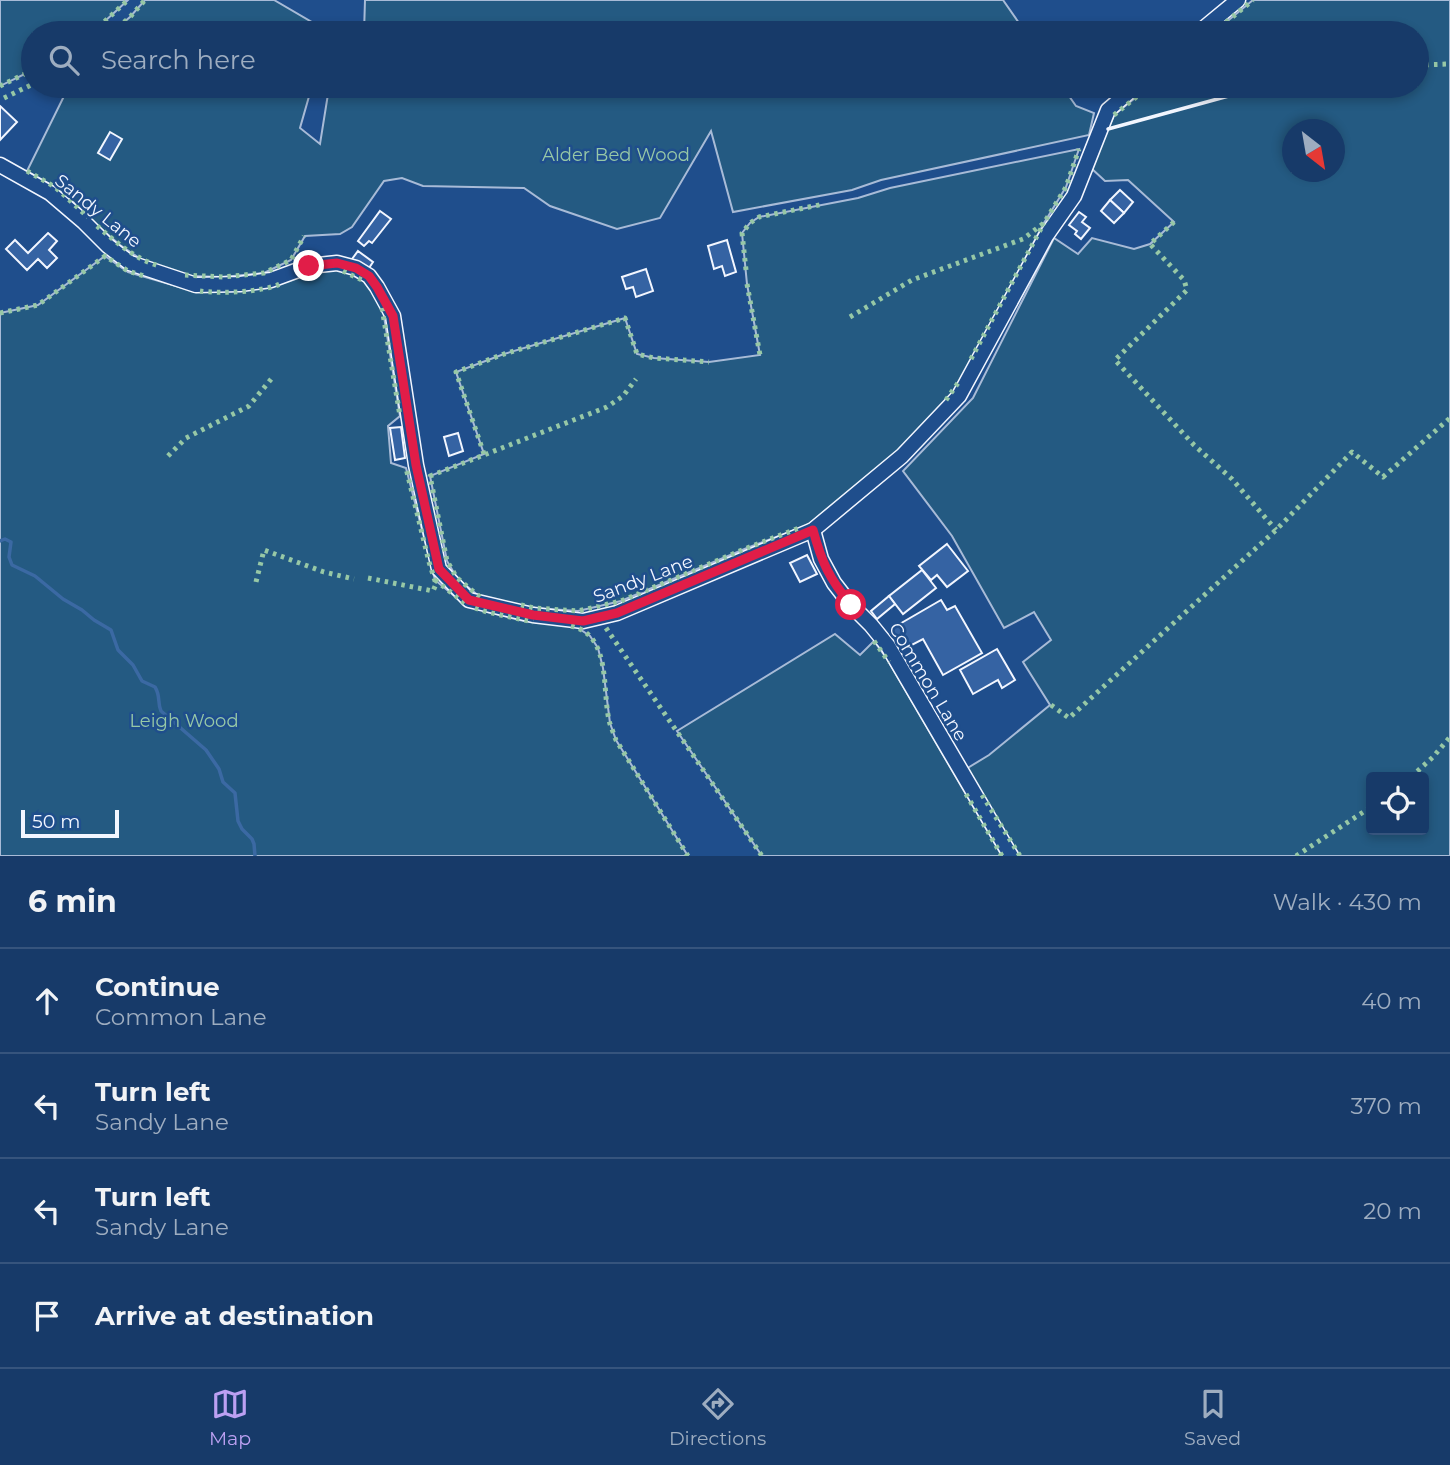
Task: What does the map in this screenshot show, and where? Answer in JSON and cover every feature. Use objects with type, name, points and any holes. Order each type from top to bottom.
[{"type":"street","points":[[1213,21],[1238,0]]},
{"type":"street","name":"Sandy Lane","points":[[0,165],[50,193],[130,263],[195,285],[271,280],[309,266],[337,263],[356,268],[369,276],[393,316],[416,465],[439,569],[469,600],[533,615],[583,621],[617,613],[813,530],[902,456],[959,396],[1046,236],[1074,197],[1108,110],[1122,98]]},
{"type":"street","name":"Common Lane","points":[[813,530],[821,559],[834,583],[888,646],[1011,856]]},
{"type":"green space","points":[[0,0],[128,0],[105,21],[21,21],[21,76],[0,86]]},
{"type":"green space","points":[[145,0],[274,0],[310,21],[125,21]]},
{"type":"green space","points":[[365,0],[1003,0],[1018,21],[364,21]]},
{"type":"green space","points":[[1253,0],[1450,0],[1450,856],[1020,856],[966,769],[989,755],[1050,705],[1023,662],[1051,640],[1034,612],[1004,628],[952,536],[903,471],[973,398],[1054,238],[1078,254],[1092,238],[1134,249],[1150,244],[1174,222],[1128,180],[1105,181],[1091,168],[1114,115],[1135,98],[1429,98],[1429,21],[1228,21]]},
{"type":"green space","name":"Alder Bed Wood","points":[[63,98],[309,98],[300,128],[320,144],[327,98],[1070,98],[1076,106],[1094,113],[1089,135],[881,180],[852,190],[733,212],[711,131],[660,218],[617,229],[550,206],[524,188],[423,186],[402,178],[384,181],[352,227],[340,234],[305,236],[291,260],[264,273],[223,277],[189,276],[145,262],[120,245],[55,187],[27,171]]},
{"type":"green space","points":[[1079,149],[1066,187],[949,397],[898,451],[808,525],[621,601],[578,611],[534,608],[480,597],[457,578],[447,561],[430,476],[484,454],[456,372],[504,354],[625,318],[637,354],[709,362],[760,355],[747,284],[742,233],[759,217]]},
{"type":"green space","name":"Leigh Wood","points":[[105,256],[128,272],[183,288],[211,292],[269,288],[308,272],[340,269],[366,282],[383,310],[400,416],[388,426],[391,463],[406,468],[435,580],[463,603],[487,612],[524,621],[575,626],[590,636],[598,648],[603,668],[610,723],[616,740],[688,856],[0,856],[0,313],[38,305]]},
{"type":"green space","points":[[835,634],[860,655],[874,641],[1002,856],[762,856],[677,731]]},
{"type":"building","points":[[0,106],[17,122],[0,140]]},
{"type":"building","points":[[110,132],[122,139],[110,160],[98,153]]},
{"type":"building","points":[[1120,190],[1133,202],[1124,213],[1110,200]]},
{"type":"building","points":[[1110,200],[1124,213],[1114,223],[1101,211]]},
{"type":"building","points":[[380,211],[391,219],[372,243],[369,241],[364,246],[358,241]]},
{"type":"building","points":[[1079,212],[1086,217],[1082,222],[1090,228],[1081,239],[1075,234],[1077,231],[1069,225]]},
{"type":"building","points":[[48,233],[57,241],[49,250],[57,258],[47,268],[38,259],[27,270],[6,249],[15,240],[28,253]]},
{"type":"building","points":[[727,240],[736,272],[725,276],[722,266],[714,269],[708,246]]},
{"type":"building","points":[[358,251],[373,262],[367,271],[352,259]]},
{"type":"building","points":[[646,269],[653,291],[636,297],[633,287],[626,289],[622,277]]},
{"type":"building","points":[[401,427],[405,458],[395,460],[390,428]]},
{"type":"building","points":[[458,433],[463,451],[449,456],[444,437]]},
{"type":"building","points":[[947,544],[968,571],[947,587],[937,575],[931,580],[919,566]]},
{"type":"building","points":[[807,555],[817,574],[800,582],[790,563]]},
{"type":"building","points":[[922,570],[936,588],[903,614],[889,596]]},
{"type":"building","points":[[889,596],[895,604],[877,619],[871,611]]},
{"type":"building","points":[[941,600],[947,610],[955,606],[982,653],[943,675],[923,639],[908,647],[903,637],[898,640],[891,629]]},
{"type":"building","points":[[997,649],[1015,680],[1002,688],[998,680],[973,694],[960,670]]},
{"type":"waterway","points":[[0,541],[5,539],[11,542],[9,557],[12,565],[35,576],[63,599],[111,630],[118,650],[133,665],[142,681],[155,687],[161,711],[206,750],[219,769],[223,782],[235,793],[238,821],[252,839],[255,856]]},
{"type":"hedge","points":[[105,21],[128,0]]},
{"type":"hedge","points":[[125,21],[145,0]]},
{"type":"hedge","points":[[1228,21],[1253,0]]},
{"type":"hedge","points":[[1429,65],[1450,64]]},
{"type":"hedge","points":[[0,86],[21,76]]},
{"type":"hedge","points":[[4,98],[21,90]]},
{"type":"hedge","points":[[1114,115],[1135,98]]},
{"type":"hedge","points":[[850,317],[912,280],[1023,239],[1044,223],[1066,187],[1079,149]]},
{"type":"hedge","points":[[27,171],[55,187],[88,217]]},
{"type":"hedge","points":[[746,270],[742,233],[750,223],[759,217],[824,204]]},
{"type":"hedge","points":[[1174,222],[1150,244],[1184,280],[1187,290],[1115,360],[1194,445],[1232,479],[1276,530]]},
{"type":"hedge","points":[[971,359],[1044,223]]},
{"type":"hedge","points":[[97,226],[134,254],[159,266]]},
{"type":"hedge","points":[[185,275],[223,277],[264,273],[291,260],[304,236]]},
{"type":"hedge","points":[[0,313],[38,305],[105,256],[128,271],[147,277]]},
{"type":"hedge","points":[[343,271],[366,282]]},
{"type":"hedge","points":[[200,291],[241,292],[280,284]]},
{"type":"hedge","points":[[747,284],[760,355]]},
{"type":"hedge","points":[[382,308],[400,416]]},
{"type":"hedge","points":[[484,454],[456,372],[504,354],[625,318],[637,354],[709,362]]},
{"type":"hedge","points":[[168,456],[186,438],[249,406],[272,378]]},
{"type":"hedge","points":[[480,597],[457,578],[447,561],[430,476],[607,407],[623,396],[636,379]]},
{"type":"hedge","points":[[946,400],[958,383]]},
{"type":"hedge","points":[[1051,705],[1069,718],[1276,530],[1352,452],[1383,477],[1450,418]]},
{"type":"hedge","points":[[368,578],[433,591],[436,584],[406,468]]},
{"type":"hedge","points":[[521,605],[578,611],[621,601],[799,528]]},
{"type":"hedge","points":[[256,582],[264,550],[324,572],[354,579]]},
{"type":"hedge","points":[[435,580],[466,604]]},
{"type":"hedge","points":[[475,608],[533,622]]},
{"type":"hedge","points":[[571,626],[594,641],[603,667],[607,711],[616,740],[688,856]]},
{"type":"hedge","points":[[606,628],[762,856]]},
{"type":"hedge","points":[[874,641],[889,662]]},
{"type":"hedge","points":[[1416,772],[1450,737]]},
{"type":"hedge","points":[[966,794],[1002,856]]},
{"type":"hedge","points":[[982,795],[1020,856]]},
{"type":"hedge","points":[[1296,856],[1366,810]]},
{"type":"wall","points":[[1108,129],[1221,98]]},
{"type":"route","points":[[309,266],[337,263],[356,268],[369,276],[393,316],[416,465],[439,569],[469,600],[533,615],[583,621],[617,613],[813,530],[821,559],[834,583],[851,605]]}]
